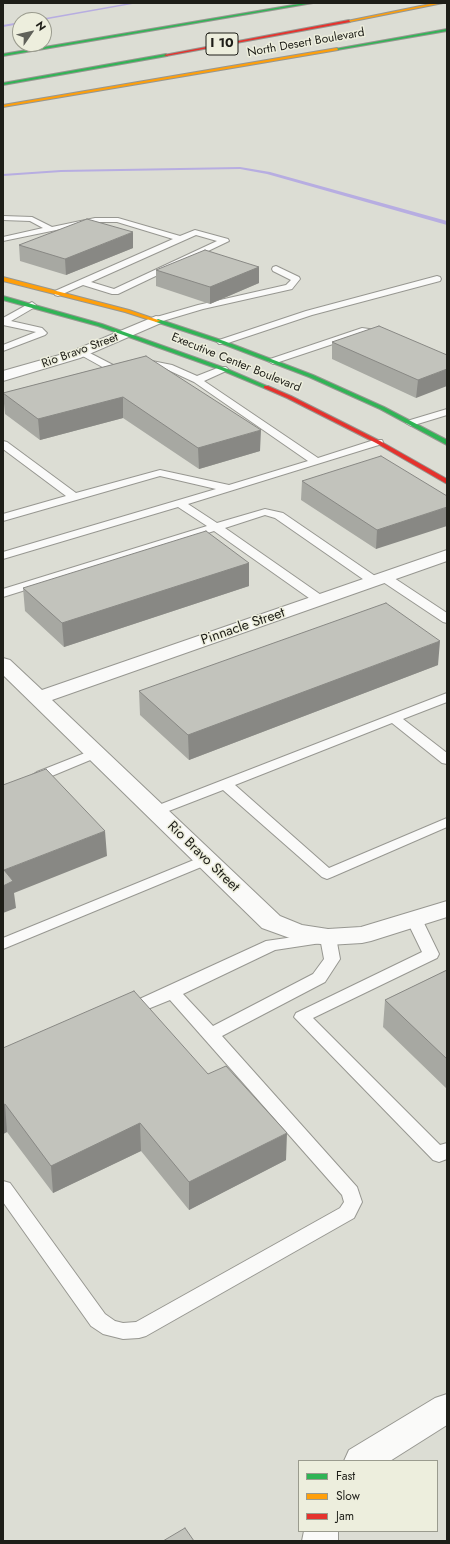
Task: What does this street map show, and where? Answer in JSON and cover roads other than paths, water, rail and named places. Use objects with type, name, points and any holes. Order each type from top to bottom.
[{"type":"main road","points":[[3,55],[311,3]]},
{"type":"main road","name":"I 10","points":[[256,29],[397,3]]},
{"type":"main road","name":"I 10","points":[[3,84],[310,29],[441,3]]},
{"type":"main road","name":"North Desert Boulevard","points":[[3,106],[447,30]]},
{"type":"main road","name":"Executive Center Boulevard","points":[[3,279],[156,320],[222,342],[273,361],[352,394],[411,423],[447,443]]},
{"type":"main road","name":"Executive Center Boulevard","points":[[3,298],[32,305],[128,334],[223,369],[289,397],[378,442],[447,482]]},
{"type":"street","name":"Rio Bravo Street","points":[[4,375],[44,365],[82,352],[128,334],[156,320]]},
{"type":"street","name":"Pinnacle Street","points":[[38,698],[447,555]]},
{"type":"street","name":"Rio Bravo Street","points":[[3,664],[271,922],[298,933],[328,937],[362,935],[447,908]]},
{"type":"street","points":[[363,1460],[447,1408]]},
{"type":"lane","points":[[3,218],[32,218],[50,229]]},
{"type":"lane","points":[[3,239],[95,220],[118,220],[181,239]]},
{"type":"lane","points":[[58,293],[82,282],[181,239],[195,232],[225,241],[115,292],[82,282]]},
{"type":"lane","points":[[154,251],[185,259]]},
{"type":"lane","points":[[156,320],[201,307],[289,287],[296,279],[276,269]]},
{"type":"lane","points":[[222,342],[309,313],[437,279]]},
{"type":"lane","points":[[3,322],[32,305]]},
{"type":"lane","points":[[3,322],[39,330],[42,333],[3,348]]},
{"type":"lane","points":[[273,361],[362,331],[373,332],[387,338]]},
{"type":"lane","points":[[82,352],[114,370]]},
{"type":"lane","points":[[92,375],[147,363],[168,366],[197,380],[317,462]]},
{"type":"lane","points":[[197,380],[223,369]]},
{"type":"lane","points":[[411,423],[447,412]]},
{"type":"lane","points":[[3,556],[317,462],[378,442]]},
{"type":"lane","points":[[3,444],[74,497]]},
{"type":"lane","points":[[3,518],[160,474],[230,488]]},
{"type":"lane","points":[[180,503],[216,526],[320,600]]},
{"type":"lane","points":[[3,593],[265,512],[279,515],[379,579],[447,619]]},
{"type":"lane","points":[[156,811],[447,698]]},
{"type":"lane","points":[[394,718],[447,760]]},
{"type":"lane","points":[[3,796],[15,792],[42,775],[95,753]]},
{"type":"lane","points":[[225,784],[327,874],[447,822]]},
{"type":"lane","points":[[3,944],[206,860]]},
{"type":"lane","points":[[414,919],[431,954],[302,1017],[443,1153]]},
{"type":"lane","points":[[115,1017],[272,945],[328,937],[332,959],[319,978],[211,1034]]},
{"type":"lane","points":[[3,1188],[98,1320],[110,1328],[123,1331],[139,1330],[347,1213],[353,1202],[350,1192],[211,1034],[172,992]]},
{"type":"waterway","points":[[52,17],[136,3]]},
{"type":"waterway","points":[[3,26],[12,24]]},
{"type":"waterway","points":[[3,175],[61,171],[240,168],[268,173],[447,223]]}]
